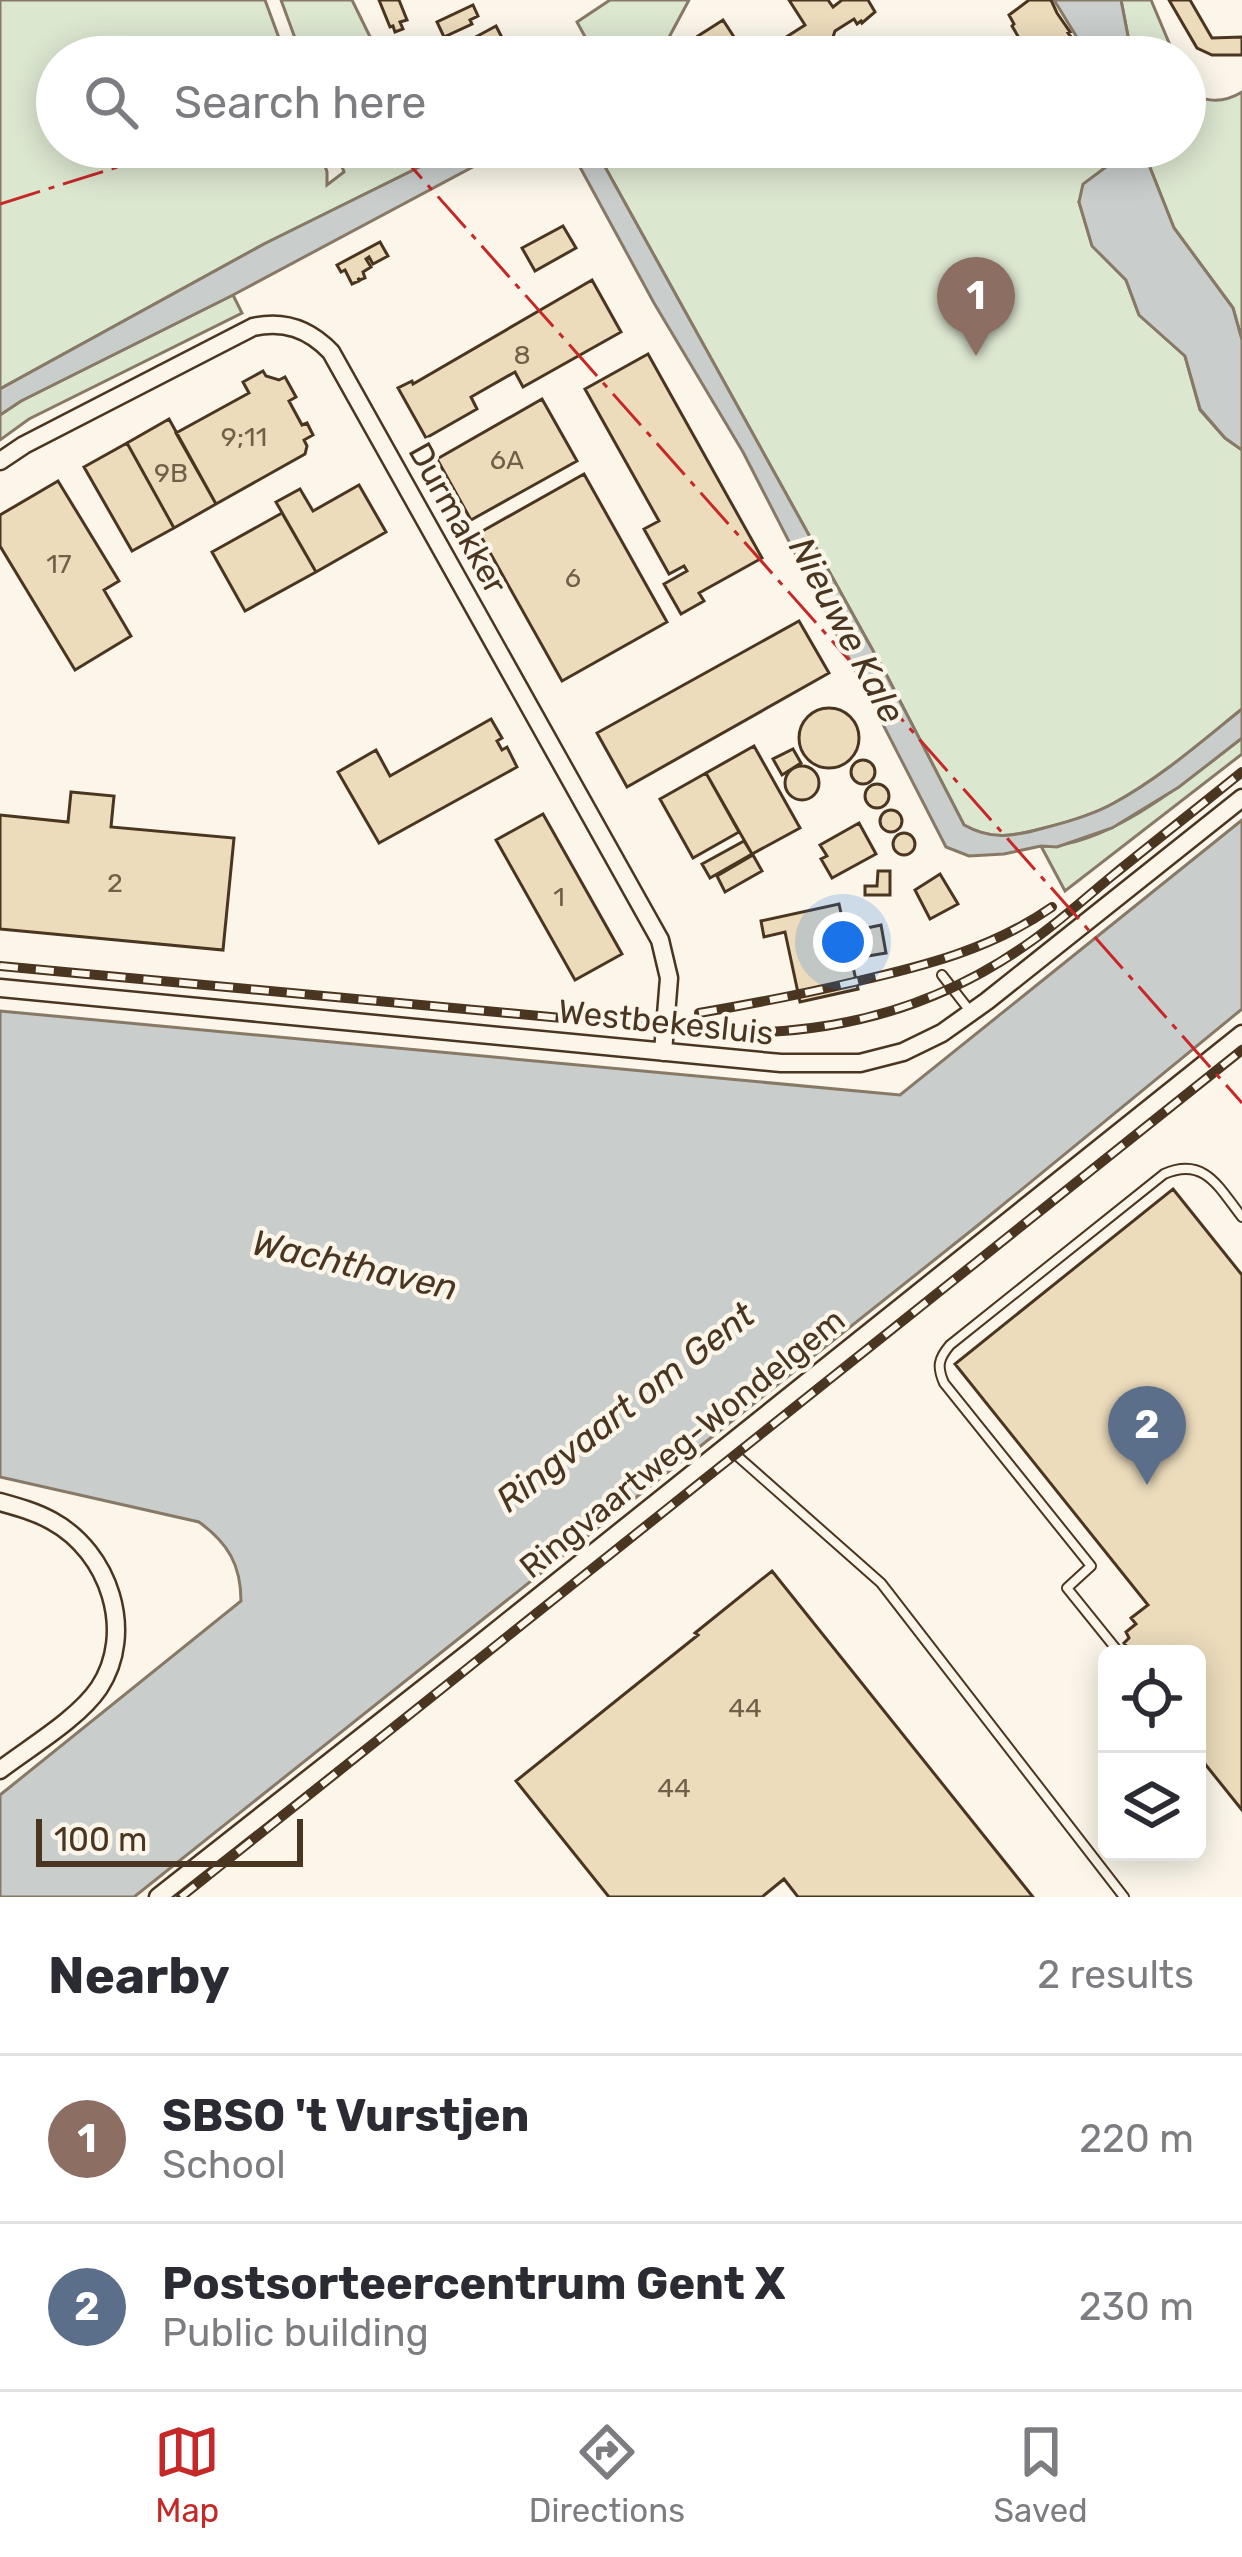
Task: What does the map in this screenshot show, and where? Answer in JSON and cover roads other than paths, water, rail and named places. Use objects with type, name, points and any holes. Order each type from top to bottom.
[{"type":"street","name":"Durmakker","points":[[0,461],[253,326],[283,324],[317,338],[331,352],[660,940],[670,978],[663,1052]]},
{"type":"street","name":"Westbekesluis","points":[[0,988],[810,1065],[860,1063],[921,1044],[971,1012],[1242,798]]},
{"type":"street","name":"Ringvaartweg-Wondelgem","points":[[158,1897],[1242,1034]]},
{"type":"street","points":[[0,1502],[54,1521],[86,1548],[109,1588],[117,1636],[114,1656],[96,1693],[0,1770]]},
{"type":"lane","points":[[942,975],[971,1012]]},
{"type":"lane","points":[[1113,1645],[1066,1588],[1091,1566],[944,1383],[938,1369],[940,1356],[1164,1174],[1181,1167],[1199,1169],[1242,1217]]},
{"type":"lane","points":[[726,1446],[881,1583],[1124,1897]]},
{"type":"water","points":[[1054,0],[1121,0],[1128,36],[1076,36]]},
{"type":"water","points":[[418,168],[471,168],[0,415],[0,389],[264,244]]},
{"type":"water","name":"Nieuwe Kale","points":[[580,168],[606,168],[887,676],[964,825],[984,833],[1013,835],[1098,811],[1164,771],[1242,709],[1242,738],[1179,787],[1112,828],[1057,847],[1004,854],[969,856],[946,847],[743,452]]},
{"type":"water","points":[[1105,168],[1150,168],[1174,228],[1233,308],[1242,340],[1242,450],[1200,409],[1185,356],[1139,315],[1126,280],[1092,246],[1079,202],[1083,184]]},
{"type":"water","points":[[1242,820],[1242,1009],[977,1226],[134,1897],[0,1897],[0,1795],[241,1601],[231,1556],[199,1522],[0,1477],[0,1011],[900,1095]]},
{"type":"railway","points":[[0,966],[713,1032],[837,1024],[916,1002],[990,968],[1049,929],[1242,772]]},
{"type":"railway","points":[[699,1013],[932,962],[1006,934],[1052,907]]},
{"type":"railway","points":[[181,1897],[1242,1050]]},
{"type":"place","name":"SBSO 't Vurstjen","points":[[976,356]]},
{"type":"place","name":"Postsorteercentrum Gent X","points":[[1147,1485]]},
{"type":"water label","name":"Wachthaven","points":[[355,1265]]},
{"type":"water label","name":"Ringvaart om Gent","points":[[625,1407]]}]
